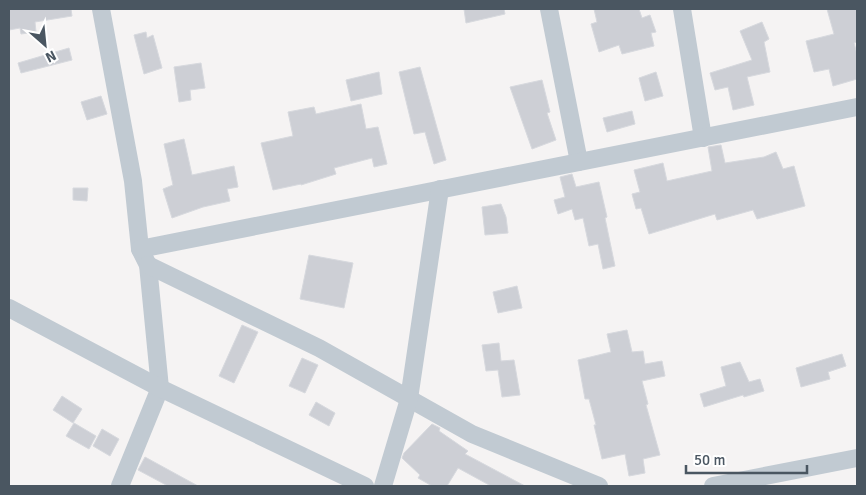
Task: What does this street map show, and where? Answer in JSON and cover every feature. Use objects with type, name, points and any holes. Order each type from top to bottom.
[{"type":"street","points":[[101,9],[134,181],[140,248],[148,266],[160,388],[120,486]]},
{"type":"street","points":[[549,9],[579,162]]},
{"type":"street","points":[[682,9],[703,138]]},
{"type":"street","points":[[140,248],[857,107]]},
{"type":"street","points":[[384,486],[409,399],[440,189]]},
{"type":"street","points":[[148,266],[319,348],[472,434],[599,486]]},
{"type":"street","points":[[9,308],[160,388],[365,486]]},
{"type":"street","points":[[714,486],[857,458]]},
{"type":"building","points":[[9,9],[71,9],[72,16],[35,22],[36,32],[21,34],[20,28],[9,30]]},
{"type":"building","points":[[464,9],[504,9],[505,14],[466,23]]},
{"type":"building","points":[[594,9],[639,9],[642,18],[650,15],[656,32],[651,33],[654,46],[622,54],[619,45],[599,52],[591,24],[597,22]]},
{"type":"building","points":[[827,9],[857,9],[857,42],[854,43],[857,54],[857,79],[833,86],[829,69],[814,72],[806,41],[834,34]]},
{"type":"building","points":[[762,22],[769,39],[764,42],[770,72],[747,77],[754,105],[733,110],[728,87],[715,90],[710,73],[752,60],[740,31]]},
{"type":"building","points":[[146,32],[147,38],[153,35],[162,68],[144,74],[134,35]]},
{"type":"building","points":[[69,48],[72,60],[21,73],[18,63]]},
{"type":"building","points":[[201,63],[205,88],[190,90],[191,100],[179,102],[174,67]]},
{"type":"building","points":[[420,67],[446,160],[434,164],[425,132],[414,134],[399,72]]},
{"type":"building","points":[[379,72],[382,94],[351,101],[346,80]]},
{"type":"building","points":[[656,72],[663,96],[645,101],[639,78]]},
{"type":"building","points":[[542,80],[550,112],[547,113],[556,140],[532,149],[510,87]]},
{"type":"building","points":[[101,96],[107,114],[87,120],[81,102]]},
{"type":"building","points":[[361,104],[366,129],[378,127],[387,164],[374,167],[372,158],[334,168],[336,174],[301,185],[273,190],[261,143],[293,136],[288,112],[314,107],[316,114]]},
{"type":"building","points":[[632,111],[635,124],[607,132],[603,118]]},
{"type":"building","points":[[184,139],[192,175],[234,166],[238,187],[227,189],[230,201],[203,207],[172,218],[163,189],[173,185],[164,144]]},
{"type":"building","points":[[721,145],[725,163],[764,157],[776,152],[783,169],[794,166],[805,206],[757,219],[753,210],[717,220],[715,214],[649,234],[641,208],[636,209],[632,194],[640,192],[634,170],[663,163],[667,181],[712,171],[708,147]]},
{"type":"building","points":[[572,174],[576,187],[599,182],[615,266],[603,269],[598,244],[589,246],[583,218],[575,220],[572,209],[558,214],[554,200],[565,197],[560,177]]},
{"type":"building","points":[[73,188],[88,188],[87,201],[73,200]]},
{"type":"building","points":[[501,204],[506,217],[508,233],[485,235],[482,207]]},
{"type":"building","points":[[309,255],[353,263],[344,308],[300,299]]},
{"type":"building","points":[[517,286],[522,308],[498,313],[493,292]]},
{"type":"building","points":[[242,325],[258,332],[234,383],[219,376]]},
{"type":"building","points":[[627,330],[632,352],[643,351],[645,364],[662,361],[665,376],[642,381],[648,404],[646,405],[660,455],[643,459],[645,473],[629,476],[625,454],[602,459],[589,399],[585,399],[578,360],[611,352],[607,334]]},
{"type":"building","points":[[499,343],[501,361],[514,360],[520,395],[502,397],[498,370],[486,371],[482,345]]},
{"type":"building","points":[[842,354],[846,366],[828,372],[830,379],[801,387],[796,368]]},
{"type":"building","points":[[302,358],[318,365],[305,393],[289,386]]},
{"type":"building","points":[[740,362],[749,382],[760,379],[764,391],[744,397],[743,395],[704,407],[700,394],[726,386],[721,367]]},
{"type":"building","points":[[62,396],[82,409],[73,423],[53,410]]},
{"type":"building","points":[[316,402],[335,413],[329,426],[309,415]]},
{"type":"building","points":[[74,423],[96,436],[89,449],[66,436]]},
{"type":"building","points":[[432,424],[440,428],[439,431],[468,451],[465,454],[525,486],[491,486],[458,468],[447,486],[432,486],[418,478],[420,475],[402,458],[404,453]]},
{"type":"building","points":[[102,429],[119,439],[110,456],[93,446]]},
{"type":"building","points":[[145,457],[198,486],[168,486],[138,470]]}]
